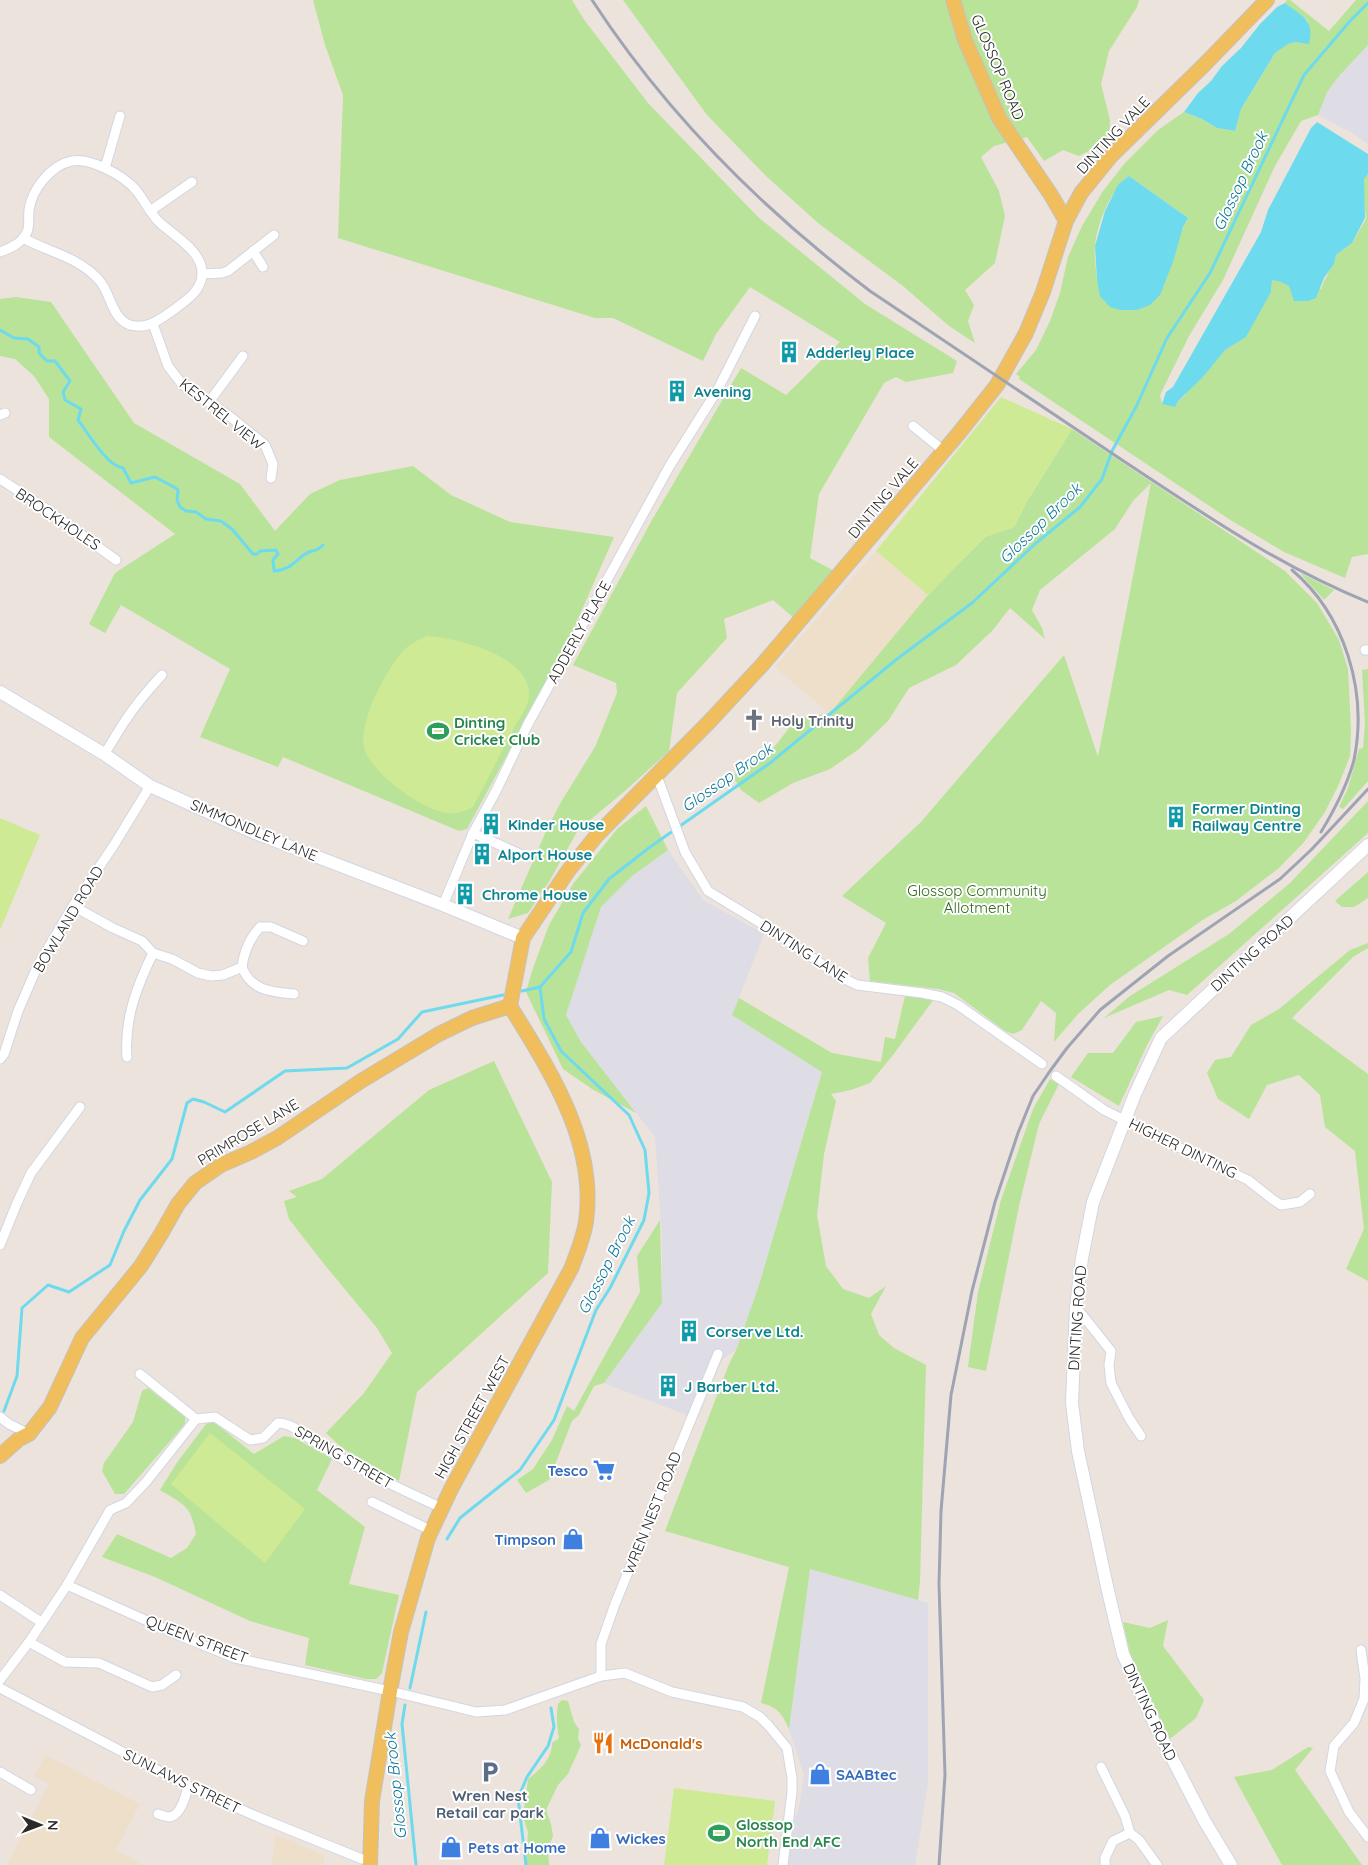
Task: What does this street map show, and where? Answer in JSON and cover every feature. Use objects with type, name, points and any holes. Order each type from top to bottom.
[{"type":"main road","name":"GLOSSOP ROAD","points":[[953,0],[965,40],[998,118],[1051,195],[1066,221]]},
{"type":"main road","name":"DINTING VALE","points":[[510,1006],[523,938],[568,871],[597,835],[657,776],[762,666],[944,451],[996,384],[1026,333],[1043,292],[1066,221],[1081,193],[1111,156],[1267,0]]},
{"type":"main road","name":"PRIMROSE LANE","points":[[0,1456],[19,1439],[29,1434],[50,1407],[82,1338],[141,1266],[178,1204],[195,1183],[221,1164],[277,1138],[360,1081],[439,1034],[472,1018],[510,1006]]},
{"type":"main road","name":"HIGH STREET WEST","points":[[370,1862],[372,1801],[390,1691],[401,1632],[412,1600],[422,1557],[442,1508],[571,1269],[581,1244],[586,1223],[587,1186],[584,1162],[575,1127],[555,1083],[510,1006]]},
{"type":"street","points":[[105,168],[120,116]]},
{"type":"street","points":[[0,252],[11,248],[28,231],[31,200],[37,187],[47,176],[72,161],[84,161],[105,168],[135,189],[150,211],[195,254],[202,268],[202,274],[200,282],[193,293],[153,324],[131,325],[115,313],[105,288],[89,270],[75,261],[23,238]]},
{"type":"street","points":[[150,211],[192,182]]},
{"type":"street","points":[[202,274],[222,274],[228,271],[274,235]]},
{"type":"street","points":[[253,251],[263,267]]},
{"type":"street","name":"ADDERLY PLACE","points":[[443,905],[473,833],[496,791],[528,724],[569,652],[637,524],[730,367],[755,316]]},
{"type":"street","name":"KESTREL VIEW","points":[[153,324],[168,366],[181,383],[197,397],[209,402],[264,445],[274,464],[271,478]]},
{"type":"street","points":[[209,402],[243,356]]},
{"type":"street","points":[[913,426],[944,451]]},
{"type":"street","name":"BROCKHOLES","points":[[0,479],[45,508],[116,560]]},
{"type":"street","points":[[104,754],[124,722],[162,675]]},
{"type":"street","name":"SIMMONDLEY LANE","points":[[0,692],[104,754],[150,786],[255,833],[443,905],[523,938]]},
{"type":"street","name":"DINTING LANE","points":[[657,776],[682,844],[699,878],[708,891],[769,928],[839,976],[857,985],[922,992],[942,997],[958,1005],[1042,1064]]},
{"type":"street","name":"BOWLAND ROAD","points":[[0,1059],[4,1054],[18,1011],[38,965],[73,906],[114,845],[150,786]]},
{"type":"street","points":[[473,833],[520,854]]},
{"type":"street","name":"DINTING ROAD","points":[[1231,1865],[1204,1820],[1160,1736],[1123,1654],[1078,1451],[1072,1403],[1076,1307],[1082,1258],[1093,1202],[1146,1068],[1161,1038],[1367,848]]},
{"type":"street","points":[[73,906],[142,941],[153,952],[172,959],[198,973],[211,976],[223,975],[242,967]]},
{"type":"street","points":[[294,994],[271,992],[257,985],[246,978],[242,967],[245,951],[251,937],[260,928],[270,927],[303,941]]},
{"type":"street","points":[[127,1057],[125,1040],[131,1006],[135,990],[153,952]]},
{"type":"street","name":"HIGHER DINTING","points":[[1056,1076],[1104,1110],[1188,1152],[1242,1176],[1281,1204],[1300,1202],[1310,1194]]},
{"type":"street","points":[[0,1245],[17,1203],[32,1173],[80,1107]]},
{"type":"street","points":[[1076,1307],[1111,1351],[1109,1365],[1111,1383],[1129,1418],[1141,1436]]},
{"type":"street","name":"WREN NEST ROAD","points":[[601,1676],[601,1644],[615,1604],[718,1354]]},
{"type":"street","points":[[0,1680],[29,1642],[67,1585],[110,1510],[126,1503],[146,1482],[196,1419],[140,1374]]},
{"type":"street","name":"SPRING STREET","points":[[196,1419],[215,1416],[250,1440],[263,1438],[278,1423],[289,1424],[329,1451],[391,1485],[442,1508]]},
{"type":"street","points":[[0,1417],[29,1434]]},
{"type":"street","points":[[372,1502],[432,1531]]},
{"type":"street","name":"QUEEN STREET","points":[[67,1585],[235,1658],[390,1691],[476,1712],[504,1710],[601,1676],[625,1673],[672,1692],[743,1707],[760,1717],[786,1748],[792,1778],[792,1792],[783,1865]]},
{"type":"street","points":[[0,1595],[41,1622]]},
{"type":"street","points":[[29,1642],[65,1662],[99,1663],[152,1687],[162,1686],[176,1675]]},
{"type":"street","points":[[1361,1650],[1366,1696],[1354,1723],[1334,1746],[1330,1770],[1349,1812],[1368,1838]]},
{"type":"street","name":"SUNLAWS STREET","points":[[0,1688],[188,1786],[370,1862]]},
{"type":"street","points":[[1100,1768],[1125,1816],[1130,1833],[1139,1840],[1157,1865]]},
{"type":"street","points":[[0,1772],[31,1792],[36,1781]]},
{"type":"street","points":[[158,1814],[170,1817],[175,1814],[184,1802],[188,1786]]},
{"type":"street","points":[[1105,1865],[1105,1858],[1113,1841],[1130,1833]]},
{"type":"shaded area","points":[[1368,45],[1368,144],[1354,134],[1318,115],[1327,92]]},
{"type":"shaded area","points":[[876,551],[928,595],[830,714],[775,667]]},
{"type":"shaded area","points":[[668,850],[703,900],[764,934],[732,1015],[822,1071],[759,1285],[737,1348],[722,1360],[697,1419],[604,1383],[662,1303],[662,1237],[655,1137],[581,1042],[566,1015],[601,907],[632,876]]},
{"type":"shaded area","points":[[810,1569],[928,1603],[928,1783],[915,1865],[787,1865],[793,1824],[799,1808],[804,1775],[789,1729]]},
{"type":"shaded area","points":[[45,1755],[140,1804],[116,1850],[143,1865],[7,1865],[49,1784],[34,1776]]},
{"type":"shaded area","points":[[275,1835],[299,1843],[324,1855],[324,1865],[272,1865]]},
{"type":"green space","points":[[313,0],[572,0],[585,21],[648,103],[758,217],[865,304],[957,361],[953,373],[906,382],[896,377],[884,383],[819,494],[810,558],[836,572],[795,619],[773,600],[724,619],[727,638],[677,693],[669,751],[578,830],[550,880],[528,913],[508,919],[547,829],[561,802],[595,747],[617,693],[616,683],[573,665],[652,520],[741,368],[786,395],[840,342],[750,287],[716,334],[703,361],[613,318],[595,318],[338,238],[343,95],[325,45]]},
{"type":"green space","points":[[623,0],[1139,0],[1137,7],[1109,51],[1101,84],[1110,120],[1109,141],[1079,156],[1063,150],[1044,161],[1027,137],[994,146],[981,157],[999,191],[1005,216],[995,263],[965,290],[974,305],[968,321],[975,343],[949,326],[903,286],[818,223],[766,176],[707,115]]},
{"type":"green space","points":[[1287,0],[1290,0],[1329,31],[1356,0],[1368,0],[1368,45],[1327,92],[1318,115],[1301,121],[1275,166],[1223,280],[1189,336],[1160,395],[1162,404],[1178,401],[1203,377],[1219,356],[1235,344],[1271,292],[1272,280],[1290,286],[1292,295],[1321,289],[1336,255],[1352,243],[1366,219],[1362,178],[1368,174],[1368,554],[1352,557],[1345,578],[1284,552],[1232,521],[1019,379],[1020,377],[1016,374],[1036,350],[1050,321],[1060,293],[1068,257],[1082,226],[1103,191],[1125,163],[1158,130],[1184,112],[1202,119],[1217,128],[1235,131],[1241,109],[1275,53],[1287,44],[1296,42],[1309,43],[1308,21],[1285,3]],"holes":[[[1129,176],[1188,218],[1178,240],[1164,285],[1150,305],[1097,280],[1095,249],[1099,226],[1116,190]]]},
{"type":"green space","points":[[16,297],[51,302],[134,423],[240,484],[275,531],[310,494],[340,480],[413,466],[451,495],[510,522],[614,537],[566,646],[467,829],[459,831],[283,757],[278,767],[200,737],[230,669],[121,605],[105,633],[89,624],[115,573],[175,534],[49,437],[49,399],[34,376],[15,359],[0,356],[0,299]]},
{"type":"green space","points":[[1001,397],[1072,429],[1026,503],[1014,527],[985,537],[928,595],[876,551]]},
{"type":"green space","name":"Glossop Community Allotment","points":[[1072,429],[1285,571],[1317,603],[1339,640],[1348,669],[1351,730],[1350,756],[1339,784],[1325,812],[1304,842],[1279,868],[1236,901],[1204,919],[1110,985],[1078,1014],[1054,1042],[1056,1013],[1041,1001],[1022,1030],[1013,1034],[1005,1031],[954,993],[938,989],[870,981],[868,958],[886,923],[842,896],[921,822],[1064,655],[1098,757],[1151,483],[1133,501],[1115,529],[1040,590],[1032,610],[1042,628],[1045,639],[1010,608],[992,631],[956,665],[909,688],[888,721],[859,749],[830,769],[793,783],[759,803],[741,790],[733,777],[741,765],[755,760],[772,750],[796,719],[830,713],[928,595],[985,537],[1014,527],[1026,503]]},
{"type":"green space","points":[[1300,573],[1334,590],[1324,600]]},
{"type":"green space","name":"Dinting Cricket Club","points":[[427,636],[458,641],[494,653],[509,662],[521,673],[528,687],[527,706],[473,807],[458,813],[447,813],[437,810],[413,799],[380,772],[366,753],[363,742],[368,715],[388,672],[405,649]]},
{"type":"green space","points":[[1368,669],[1368,781],[1343,809],[1339,807],[1348,788],[1359,749],[1363,748],[1365,723],[1362,670]]},
{"type":"green space","points":[[1368,801],[1368,833],[1187,995],[1169,990],[1104,1018],[1130,996],[1229,934],[1289,884]]},
{"type":"green space","points":[[646,806],[668,850],[632,876],[601,907],[566,1015],[581,1042],[636,1113],[592,1089],[563,1069],[526,992],[549,925],[573,884],[617,829]]},
{"type":"green space","points":[[0,818],[40,835],[0,930]]},
{"type":"green space","points":[[1368,872],[1368,898],[1354,907],[1342,907],[1335,901]]},
{"type":"green space","points":[[1368,943],[1368,948],[1353,957],[1292,1018],[1368,1074],[1368,1281],[1346,1269],[1364,1229],[1355,1151],[1325,1127],[1320,1095],[1299,1075],[1267,1085],[1249,1119],[1218,1099],[1207,1073],[1215,1060],[1231,1057],[1251,1025],[1279,1009],[1350,950]]},
{"type":"green space","points":[[905,996],[934,999],[870,1083],[851,1090],[831,1094],[836,1101],[824,1154],[817,1215],[826,1266],[843,1289],[869,1298],[886,1286],[871,1314],[879,1335],[894,1348],[926,1365],[918,1600],[810,1569],[789,1729],[779,1712],[761,1703],[789,1567],[665,1531],[729,1364],[737,1348],[759,1285],[822,1072],[732,1015],[739,998],[832,1053],[881,1062],[885,1037],[895,1039]]},
{"type":"green space","points":[[1163,1016],[1147,1045],[1119,1106],[1071,1077],[1088,1053],[1113,1053],[1136,1022]]},
{"type":"green space","points":[[494,1061],[552,1182],[548,1273],[417,1392],[399,1481],[342,1448],[326,1433],[364,1393],[392,1353],[377,1328],[289,1219],[284,1201],[297,1197],[289,1191],[322,1179],[429,1090]]},
{"type":"green space","points":[[1050,1079],[1059,1084],[1039,1124],[1019,1206],[986,1371],[968,1367],[978,1292],[1001,1200],[1033,1109]]},
{"type":"green space","points":[[660,1220],[662,1303],[604,1383],[594,1386],[579,1415],[572,1421],[549,1480],[526,1493],[517,1480],[533,1469],[552,1440],[567,1406],[574,1411],[640,1292],[637,1256]]},
{"type":"green space","points":[[148,1388],[185,1417],[185,1424],[124,1494],[115,1494],[102,1471],[104,1463],[133,1422],[142,1391]]},
{"type":"green space","points":[[210,1419],[254,1454],[284,1436],[295,1438],[332,1459],[317,1490],[365,1527],[349,1584],[399,1595],[382,1673],[376,1679],[366,1679],[305,1665],[309,1638],[250,1621],[155,1577],[102,1557],[117,1534],[171,1558],[187,1548],[196,1534],[192,1517],[181,1503],[160,1490],[178,1461]]},
{"type":"green space","points":[[210,1433],[305,1509],[265,1563],[171,1484]]},
{"type":"green space","points":[[1168,1620],[1163,1646],[1204,1700],[1196,1718],[1170,1739],[1130,1654],[1123,1622],[1150,1628]]},
{"type":"green space","points":[[562,1700],[568,1701],[574,1722],[579,1729],[578,1739],[581,1745],[568,1774],[558,1785],[546,1810],[553,1836],[548,1848],[549,1865],[526,1865],[528,1832],[523,1817],[528,1779],[548,1759],[552,1743],[559,1738],[557,1713],[558,1704]]},
{"type":"green space","points":[[1308,1747],[1313,1748],[1295,1770],[1362,1865],[1282,1865],[1234,1777],[1272,1770]]},
{"type":"green space","name":"Glossop North End AFC","points":[[674,1788],[775,1801],[767,1865],[664,1865]]},
{"type":"water","points":[[1285,3],[1302,15],[1309,24],[1309,44],[1296,42],[1288,44],[1275,53],[1241,109],[1235,131],[1217,128],[1202,119],[1184,112],[1198,93],[1241,48],[1260,24],[1277,7]]},
{"type":"water","points":[[1317,122],[1368,154],[1368,174],[1364,179],[1365,218],[1352,243],[1336,255],[1334,264],[1324,278],[1316,298],[1308,301],[1294,301],[1289,286],[1272,280],[1271,292],[1246,337],[1225,350],[1203,377],[1178,401],[1175,407],[1162,404],[1166,392],[1173,387],[1261,232],[1268,210],[1311,128]]},
{"type":"water","points":[[1129,176],[1188,218],[1183,227],[1173,262],[1160,295],[1150,305],[1137,310],[1120,310],[1110,307],[1100,296],[1095,246],[1105,211],[1118,185]]},
{"type":"waterway","name":"Glossop Brook","points":[[447,1539],[460,1518],[520,1470],[554,1420],[596,1310],[610,1288],[644,1220],[649,1193],[645,1150],[629,1115],[561,1051],[544,1019],[540,987],[571,952],[583,913],[609,879],[650,847],[770,763],[897,659],[972,603],[1036,543],[1080,507],[1102,479],[1112,451],[1136,407],[1167,338],[1210,273],[1304,75],[1368,3]]},
{"type":"waterway","points":[[0,330],[14,338],[28,339],[39,347],[39,353],[47,361],[55,361],[70,381],[63,392],[65,400],[81,409],[78,420],[104,455],[117,466],[123,468],[131,483],[155,477],[174,487],[178,490],[177,500],[180,507],[186,511],[196,512],[206,519],[221,521],[232,529],[253,554],[257,554],[260,551],[276,550],[278,554],[273,560],[274,571],[290,566],[305,554],[323,545]]},
{"type":"waterway","points":[[522,991],[540,987]]},
{"type":"waterway","points":[[4,1411],[17,1376],[22,1308],[48,1285],[69,1292],[110,1265],[124,1231],[140,1200],[172,1159],[187,1103],[193,1099],[225,1112],[285,1071],[347,1068],[398,1039],[422,1012],[503,995]]},
{"type":"waterway","name":"Glossop Brook","points":[[410,1688],[426,1612]]},
{"type":"waterway","name":"Glossop Brook","points":[[405,1705],[402,1724],[416,1865]]},
{"type":"waterway","points":[[526,1865],[518,1798],[527,1777],[548,1746],[554,1727],[551,1708]]},
{"type":"railway","points":[[592,0],[651,81],[684,120],[754,193],[830,260],[870,291],[1211,519],[1304,572],[1368,602]]},
{"type":"railway","points":[[1292,570],[1310,588],[1326,609],[1339,632],[1355,681],[1358,708],[1358,734],[1354,760],[1340,797],[1321,832]]},
{"type":"railway","points":[[939,1865],[945,1775],[939,1584],[941,1511],[951,1395],[972,1291],[995,1202],[1018,1133],[1033,1096],[1067,1048],[1100,1010],[1168,956],[1280,879],[1311,850],[1368,789]]},
{"type":"place","name":"Adderley Place","points":[[789,352]]},
{"type":"place","name":"Avening","points":[[677,391]]},
{"type":"place","name":"Holy Trinity","points":[[754,720]]},
{"type":"place","name":"Dinting Cricket Club","points":[[438,731]]},
{"type":"place","name":"Former Dinting Railway Centre","points":[[1176,817]]},
{"type":"place","name":"Kinder House","points":[[491,824]]},
{"type":"place","name":"Alport House","points":[[482,854]]},
{"type":"place","name":"Chrome House","points":[[465,894]]},
{"type":"place","name":"Corserve Ltd.","points":[[689,1331]]},
{"type":"place","name":"J Barber Ltd.","points":[[668,1386]]},
{"type":"place","name":"Tesco","points":[[604,1470]]},
{"type":"place","name":"Timpson","points":[[573,1539]]},
{"type":"place","name":"McDonald's","points":[[603,1743]]},
{"type":"place","name":"Wren Nest Retail car park","points":[[490,1772]]},
{"type":"place","name":"SAABtec","points":[[820,1774]]},
{"type":"place","name":"Glossop North End AFC","points":[[719,1833]]},
{"type":"place","name":"Wickes","points":[[600,1838]]},
{"type":"place","name":"Pets at Home","points":[[451,1847]]}]
